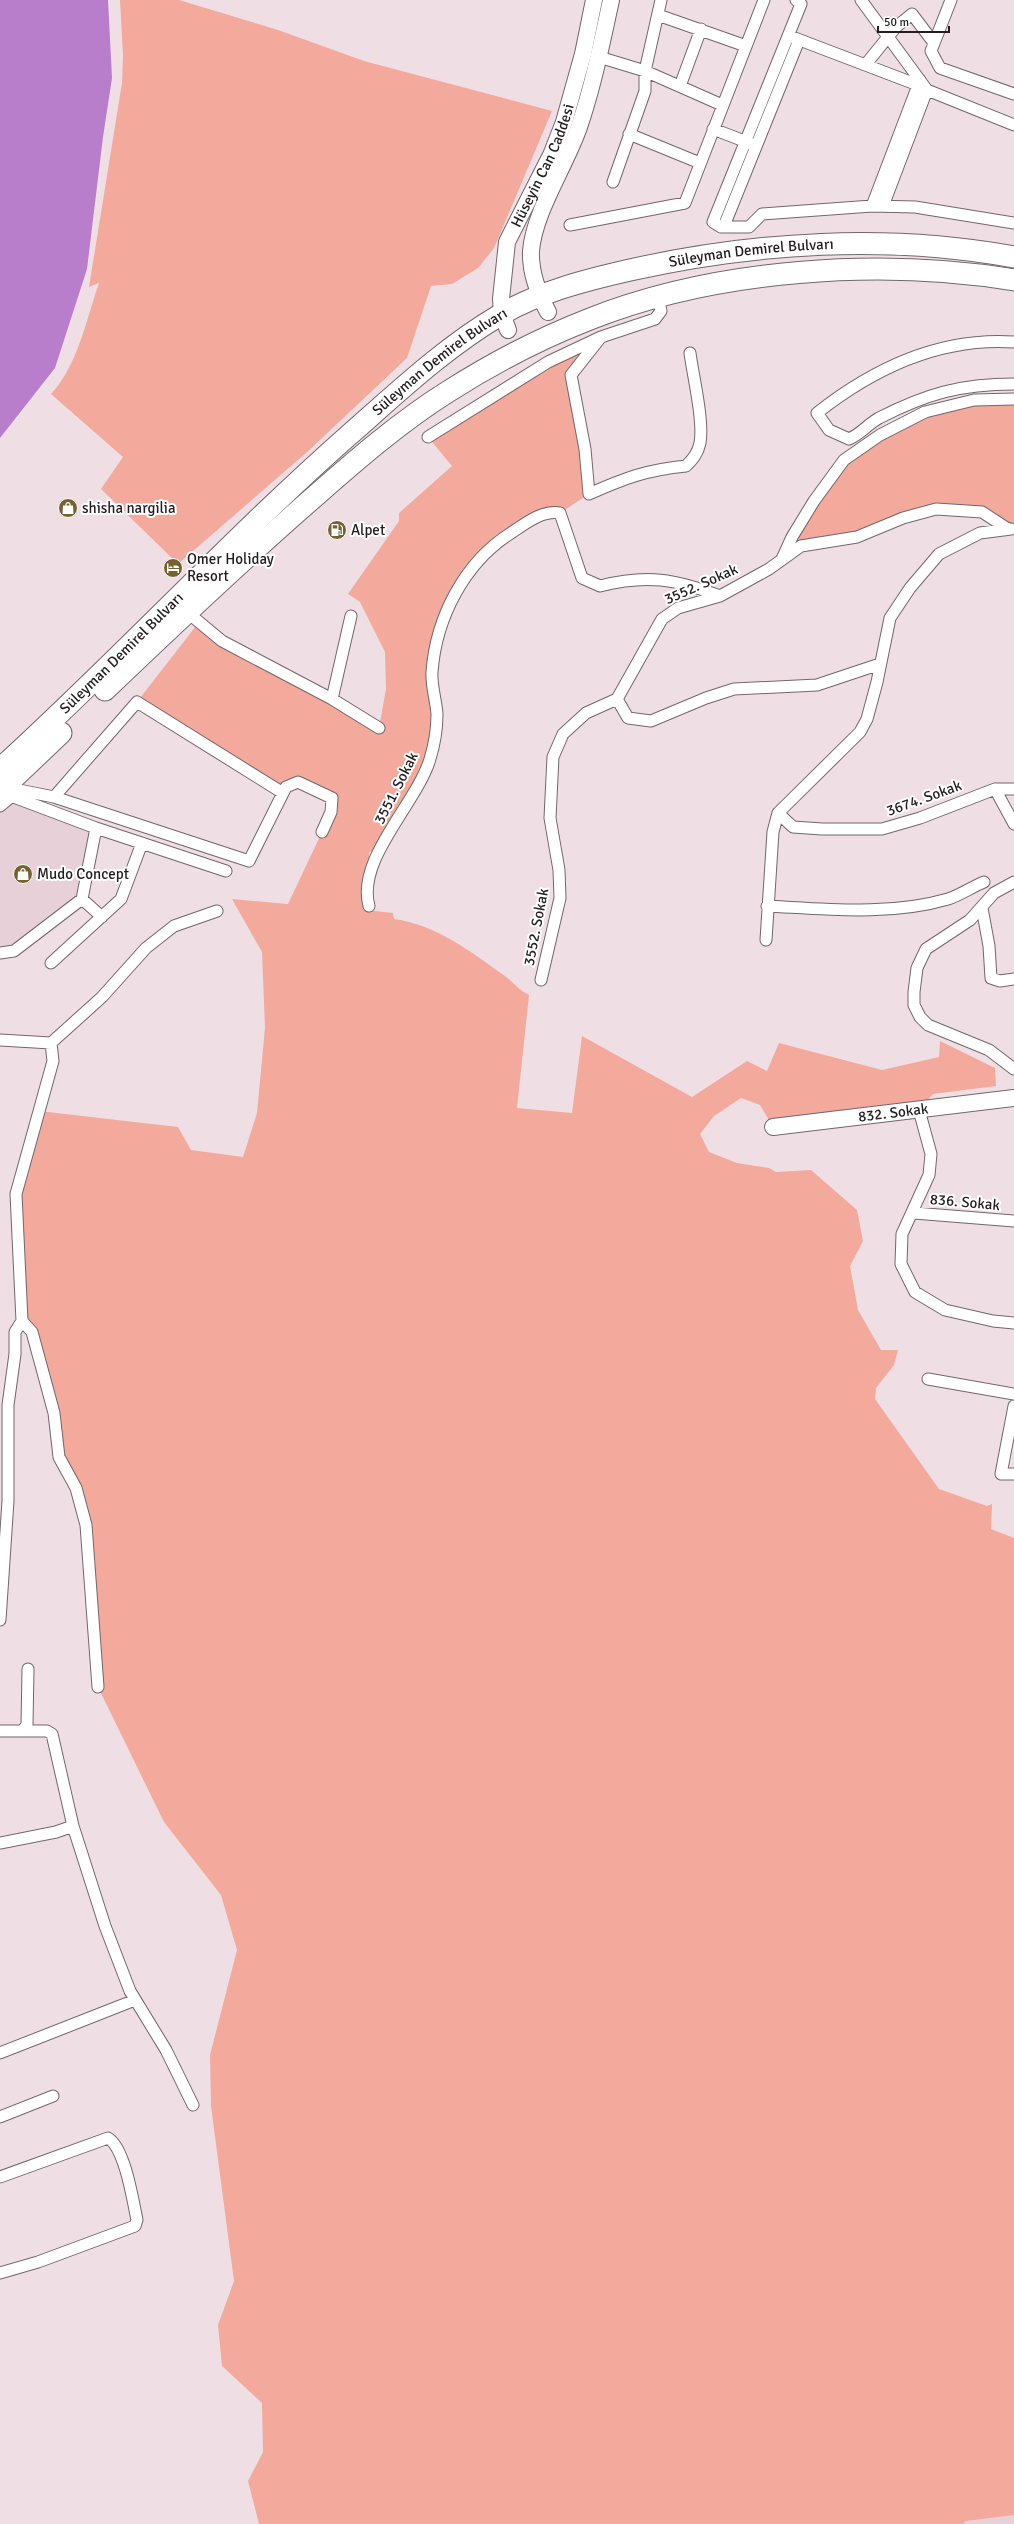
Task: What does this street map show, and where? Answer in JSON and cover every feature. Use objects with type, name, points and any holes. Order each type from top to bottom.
[{"type":"highway","name":"Süleyman Demirel Bulvarı","points":[[0,769],[60,715],[322,459],[458,342],[505,322],[537,304],[588,280],[664,262],[796,247],[864,243],[926,245],[1014,257]]},
{"type":"highway","name":"Süleyman Demirel Bulvarı","points":[[5,794],[186,612],[267,538],[339,475],[410,418],[482,371],[591,318],[658,297],[735,281],[867,270],[927,270],[1014,280]]},
{"type":"main road","name":"Hüseyin Can Caddesi","points":[[505,322],[500,299],[507,242],[549,160],[559,134],[583,54],[591,0]]},
{"type":"main road","name":"Hüseyin Can Caddesi","points":[[540,342],[548,335],[551,328],[537,304],[531,251],[535,228],[580,126],[599,57],[611,0]]},
{"type":"main road","points":[[505,322],[519,343],[527,345],[540,342]]},
{"type":"main road","name":"832. Sokak","points":[[773,1127],[1014,1098]]},
{"type":"street","points":[[613,182],[645,91],[645,71],[661,0]]},
{"type":"street","points":[[570,226],[685,203],[764,0]]},
{"type":"street","points":[[796,0],[800,4],[713,222],[724,226],[749,227],[762,214],[877,206],[915,207],[1014,222]]},
{"type":"street","points":[[861,0],[922,85]]},
{"type":"street","points":[[951,0],[931,51],[940,68],[1014,94]]},
{"type":"street","points":[[866,64],[888,37],[912,14],[934,43]]},
{"type":"street","points":[[658,15],[746,46]]},
{"type":"street","points":[[680,86],[701,29]]},
{"type":"street","points":[[788,36],[922,85],[1014,125]]},
{"type":"street","points":[[724,226],[799,40]]},
{"type":"street","points":[[599,57],[645,71],[722,105]]},
{"type":"street","points":[[877,206],[922,85]]},
{"type":"street","points":[[713,129],[756,146]]},
{"type":"street","points":[[629,134],[700,163]]},
{"type":"street","points":[[428,437],[548,362],[601,337],[655,319],[661,311],[658,297]]},
{"type":"street","points":[[601,337],[571,375],[585,449],[589,494],[621,480],[653,469],[686,466],[696,456],[700,442],[699,423],[690,353]]},
{"type":"street","points":[[1014,342],[953,346],[894,364],[857,383],[817,413],[829,430],[849,439],[860,434],[872,422],[907,404],[948,389],[986,384],[1014,384]]},
{"type":"street","points":[[782,560],[792,537],[814,501],[844,460],[880,435],[926,412],[974,400],[1014,399]]},
{"type":"street","name":"3552. Sokak","points":[[541,980],[560,898],[559,870],[550,818],[553,756],[563,734],[586,713],[617,699],[662,619],[678,608],[720,596],[782,560],[801,546],[857,537],[903,518],[936,509],[982,512],[1011,529]]},
{"type":"street","name":"3551. Sokak","points":[[368,906],[366,896],[370,873],[380,849],[406,809],[430,759],[437,715],[432,673],[436,647],[448,606],[456,590],[479,558],[506,536],[550,511],[560,513],[582,578],[600,586],[622,580],[651,578],[688,584],[720,596]]},
{"type":"street","points":[[989,532],[991,518]]},
{"type":"street","points":[[766,940],[766,906],[773,832],[778,814],[860,732],[867,719],[890,618],[910,588],[939,554],[980,533],[1011,529]]},
{"type":"street","points":[[186,612],[222,641],[332,699],[379,728]]},
{"type":"street","points":[[332,699],[350,616]]},
{"type":"street","points":[[617,699],[628,718],[652,722],[706,698],[734,689],[817,685],[880,664]]},
{"type":"street","points":[[54,797],[137,702],[283,793]]},
{"type":"street","points":[[5,794],[19,790],[54,797],[249,861],[286,787],[298,782],[332,798],[331,812],[322,832]]},
{"type":"street","points":[[1014,789],[995,789],[1014,824]]},
{"type":"street","name":"3674. Sokak","points":[[778,814],[793,827],[822,829],[882,829],[920,818],[995,789]]},
{"type":"street","points":[[0,806],[5,794]]},
{"type":"street","points":[[5,794],[96,828],[226,871]]},
{"type":"street","points":[[0,953],[14,951],[82,900],[96,828]]},
{"type":"street","points":[[52,963],[121,899],[142,843]]},
{"type":"street","points":[[766,906],[843,910],[904,908],[949,899],[984,882]]},
{"type":"street","points":[[1014,882],[994,893],[970,920],[926,949],[914,980],[914,1005],[920,1017],[928,1025],[989,1050],[1014,1069]]},
{"type":"street","points":[[82,900],[102,917]]},
{"type":"street","points":[[982,908],[987,933],[992,978],[1000,981],[1014,979]]},
{"type":"street","points":[[0,1040],[51,1043],[102,997],[146,948],[162,935],[174,926],[217,911]]},
{"type":"street","points":[[0,1620],[8,1502],[8,1406],[15,1354],[15,1332],[22,1321],[16,1194],[53,1061],[51,1043]]},
{"type":"street","points":[[919,1110],[931,1154],[929,1175],[914,1213],[902,1234],[901,1264],[915,1292],[945,1310],[993,1321],[1014,1323]]},
{"type":"street","name":"836. Sokak","points":[[914,1213],[1014,1221]]},
{"type":"street","points":[[22,1321],[32,1332],[54,1413],[59,1457],[76,1488],[86,1525],[98,1687]]},
{"type":"street","points":[[928,1379],[1014,1394]]},
{"type":"street","points":[[1014,1406],[1001,1474],[1014,1474]]},
{"type":"street","points":[[23,1730],[27,1725],[28,1669]]},
{"type":"street","points":[[0,1731],[47,1731],[52,1734],[73,1826],[105,1926],[135,2000],[166,2050],[193,2105]]},
{"type":"street","points":[[0,1843],[56,1832],[73,1826]]},
{"type":"street","points":[[0,2053],[135,2000]]},
{"type":"street","points":[[0,2117],[53,2096]]},
{"type":"street","points":[[0,2178],[108,2138],[114,2142],[124,2166],[137,2220],[135,2226],[38,2262],[0,2273]]},
{"type":"shaded area","points":[[0,0],[108,0],[112,78],[103,137],[87,269],[55,368],[0,438]]},
{"type":"shaded area","points":[[120,0],[179,0],[278,30],[364,61],[552,111],[494,248],[478,268],[452,284],[431,286],[407,358],[306,453],[178,564],[101,489],[123,457],[51,394],[68,370],[75,356],[99,283],[89,287],[122,83],[123,55]]},
{"type":"shaded area","points":[[601,337],[571,375],[589,494],[560,513],[506,536],[456,590],[436,647],[437,715],[430,759],[381,849],[369,852],[370,873],[367,910],[393,913],[394,919],[410,922],[439,933],[466,949],[529,995],[517,1108],[572,1113],[582,1036],[692,1097],[747,1061],[767,1071],[779,1043],[882,1070],[939,1057],[940,1041],[995,1068],[996,1086],[933,1094],[919,1110],[773,1127],[760,1105],[741,1098],[714,1116],[700,1134],[709,1152],[737,1163],[769,1168],[776,1172],[811,1170],[857,1210],[863,1241],[850,1266],[858,1310],[881,1350],[898,1350],[894,1365],[876,1388],[875,1399],[939,1489],[987,1506],[992,1504],[991,1529],[1014,1538],[1014,2515],[966,2521],[963,2524],[259,2524],[248,2481],[263,2452],[262,2403],[222,2366],[218,2325],[234,2281],[211,2106],[210,2055],[237,1950],[221,1895],[164,1822],[98,1687],[86,1525],[59,1457],[32,1332],[22,1321],[15,1216],[39,1111],[178,1127],[191,1150],[243,1157],[257,1113],[265,1028],[262,952],[232,899],[288,904],[322,832],[332,798],[298,782],[283,793],[137,702],[199,622],[379,728],[386,689],[385,652],[360,602],[348,594],[399,521],[399,513],[452,466],[428,437]]},
{"type":"shaded area","points":[[1014,399],[1014,530],[982,512],[936,509],[857,537],[801,546],[782,560],[844,460],[925,412]]},
{"type":"shaded area","points":[[11,796],[96,828],[82,899],[14,951],[0,953],[0,806]]},
{"type":"shaded area","points":[[1014,2515],[1014,2524],[963,2524],[966,2521]]},
{"type":"place","name":"shisha nargilia","points":[[68,508]]},
{"type":"place","name":"Alpet","points":[[337,530]]},
{"type":"place","name":"Omer Holiday Resort","points":[[173,568]]},
{"type":"place","name":"Mudo Concept","points":[[23,874]]}]
